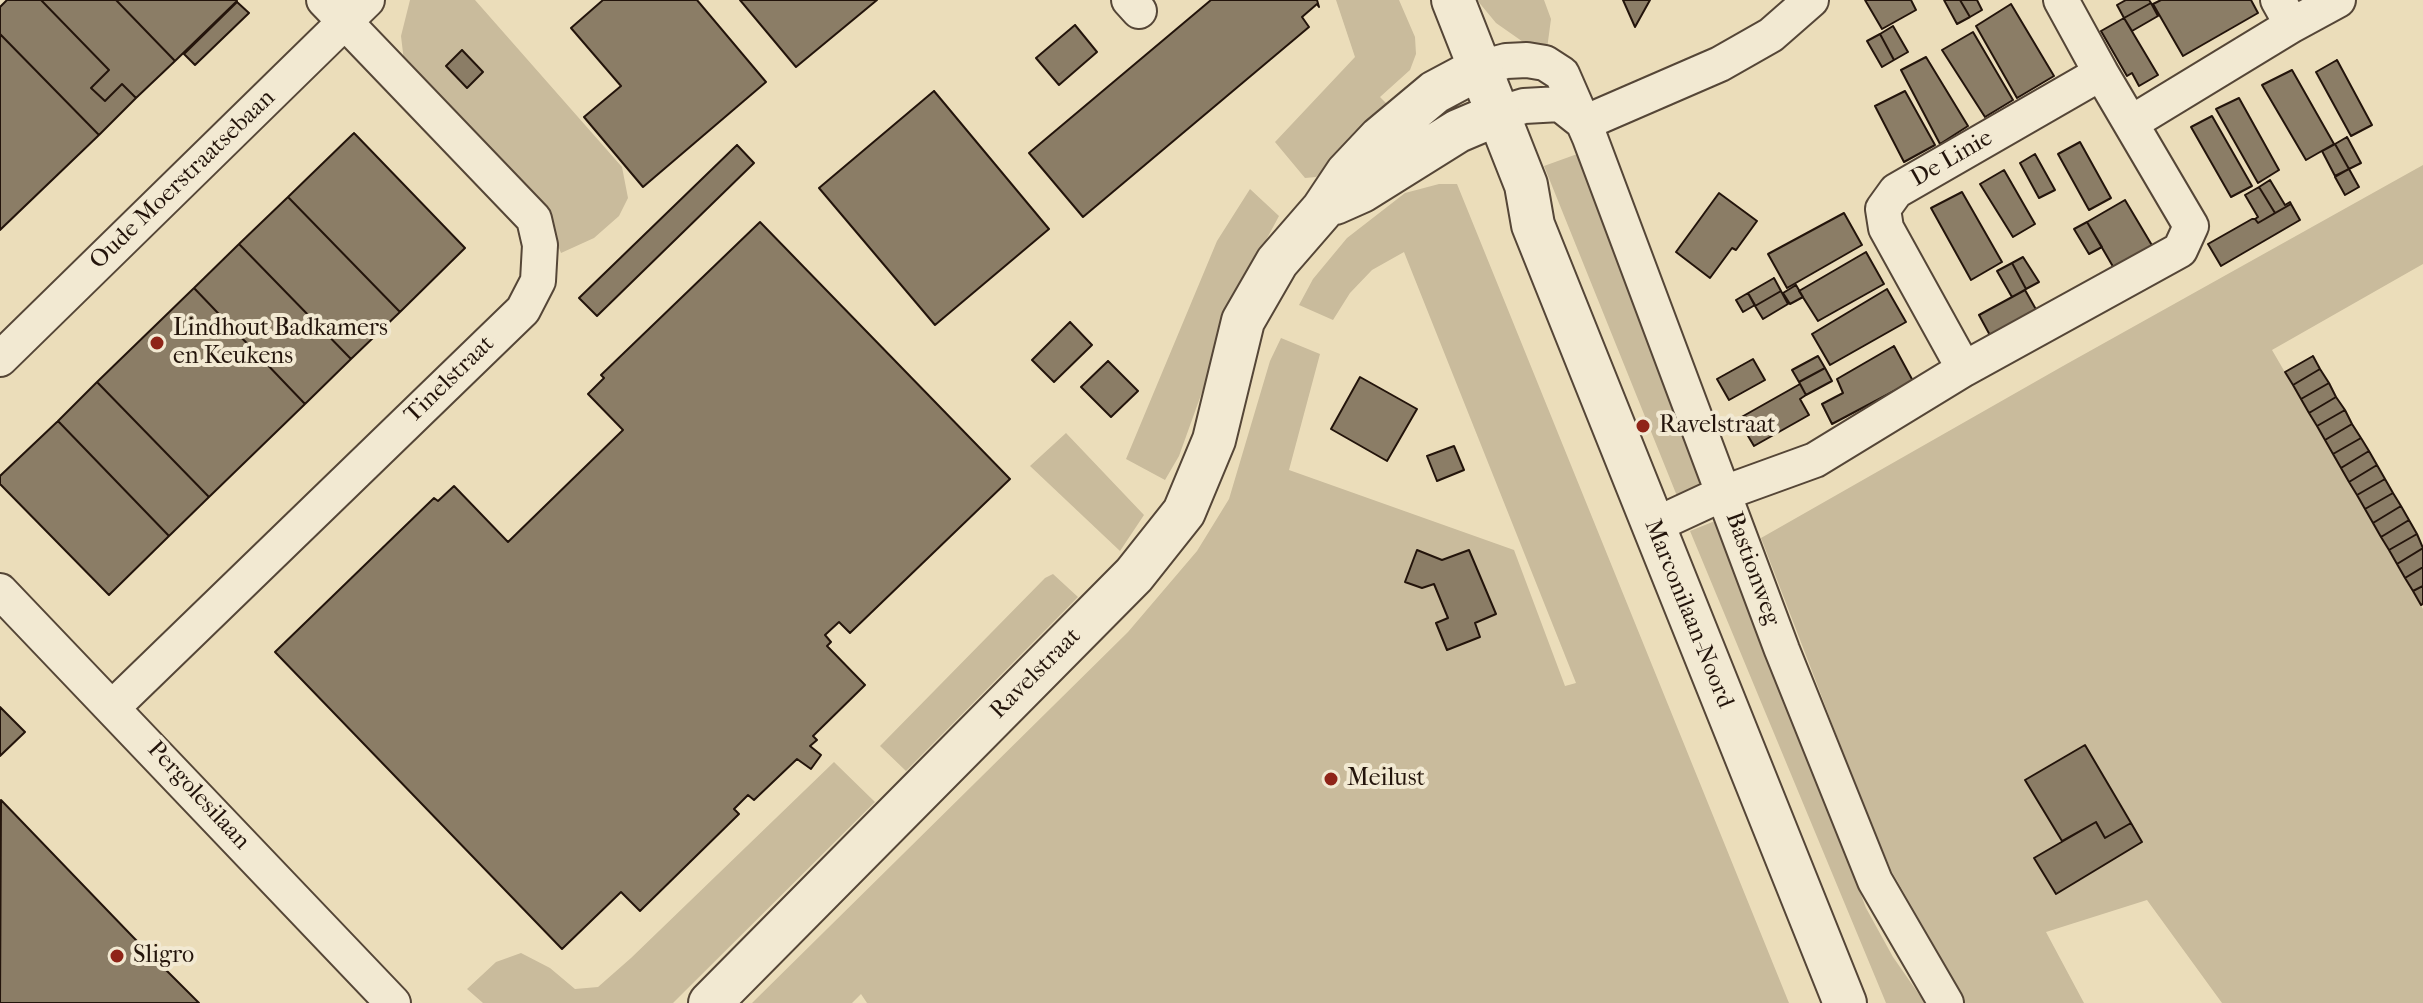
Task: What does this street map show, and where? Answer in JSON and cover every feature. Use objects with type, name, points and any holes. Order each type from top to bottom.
[{"type":"street","name":"Marconilaan-Noord","points":[[1431,0],[1471,72],[1489,117],[1526,185],[1533,225],[1845,1003]]},
{"type":"street","name":"Marconilaan-Noord","points":[[1453,0],[1471,72]]},
{"type":"street","points":[[1489,117],[1524,106],[1560,104],[1584,123],[1720,64],[1771,35],[1811,0]]},
{"type":"street","points":[[1653,526],[1724,493],[1815,460],[1964,369],[2180,250],[2191,226],[2061,0]]},
{"type":"street","points":[[2131,123],[2285,13],[2338,0]]},
{"type":"street","name":"Oude Moerstraatsebaan","points":[[0,359],[346,7]]},
{"type":"street","name":"Tinelstraat","points":[[113,707],[523,310],[538,281],[540,245],[534,219],[346,7]]},
{"type":"street","name":"Bastionweg","points":[[1471,72],[1506,61],[1545,63],[1562,74],[1584,123],[1782,650],[1875,881],[1946,1003]]},
{"type":"street","name":"Ravelstraat","points":[[710,1003],[1134,575],[1184,512],[1214,440],[1243,321],[1277,262],[1323,209],[1347,173],[1380,138],[1435,92],[1471,72]]},
{"type":"street","name":"De Linie","points":[[1964,369],[1886,228],[1883,209],[1896,191],[2101,73]]},
{"type":"street","name":"Ravelstraat","points":[[1323,209],[1362,191],[1458,131],[1489,117]]},
{"type":"street","name":"Pergolesilaan","points":[[0,591],[393,1003]]},
{"type":"shaded area","points":[[410,0],[475,0],[622,167],[628,198],[619,216],[594,238],[561,253],[552,231],[405,70],[401,36]]},
{"type":"shaded area","points":[[1336,0],[1399,0],[1415,37],[1416,54],[1410,70],[1380,97],[1389,106],[1316,177],[1305,178],[1275,142],[1355,57]]},
{"type":"shaded area","points":[[1477,0],[1544,0],[1551,19],[1547,49],[1526,44],[1496,23]]},
{"type":"shaded area","points":[[1580,153],[1706,484],[1677,496],[1544,166]]},
{"type":"shaded area","points":[[2423,165],[2423,264],[2272,350],[2423,609],[2423,1003],[2222,1003],[2147,900],[2046,932],[2084,1003],[1961,1003],[1938,952],[1892,872],[1864,807],[1761,538]]},
{"type":"shaded area","name":"Meilust","points":[[1439,184],[1457,184],[1789,1003],[867,1003],[861,994],[852,1003],[752,1003],[1128,632],[1197,551],[1229,499],[1270,361],[1281,338],[1320,354],[1289,470],[1514,550],[1565,686],[1576,683],[1404,252],[1372,270],[1350,293],[1333,320],[1299,305],[1313,279],[1347,238],[1405,193]]},
{"type":"shaded area","points":[[1250,189],[1279,216],[1238,292],[1179,456],[1165,480],[1126,459],[1217,241]]},
{"type":"shaded area","points":[[1066,433],[1144,515],[1120,551],[1030,466]]},
{"type":"shaded area","points":[[1720,519],[1866,908],[1893,957],[1925,1003],[1886,1003],[1690,531]]},
{"type":"shaded area","points":[[1053,574],[1078,597],[906,771],[880,746],[1045,578]]},
{"type":"shaded area","points":[[834,762],[875,802],[673,1003],[483,1003],[467,989],[496,962],[521,953],[550,968],[575,989],[598,987]]},
{"type":"building","points":[[7,0],[41,0],[109,70],[91,88],[105,101],[122,84],[136,98],[99,135],[0,34],[0,7]]},
{"type":"building","points":[[41,0],[116,0],[175,61],[136,98],[122,84],[105,101],[91,88],[109,70]]},
{"type":"building","points":[[116,0],[236,0],[237,1],[175,61]]},
{"type":"building","points":[[603,0],[697,0],[766,82],[643,187],[584,117],[621,86],[571,28]]},
{"type":"building","points":[[740,0],[877,0],[796,67]]},
{"type":"building","points":[[1211,0],[1317,0],[1319,7],[1317,4],[1302,17],[1309,27],[1083,217],[1029,153]]},
{"type":"building","points":[[1623,0],[1650,0],[1635,27]]},
{"type":"building","points":[[1865,0],[1911,0],[1916,10],[1882,29]]},
{"type":"building","points":[[1944,0],[1960,0],[1970,17],[1957,24]]},
{"type":"building","points":[[1960,0],[1977,0],[1982,10],[1970,17]]},
{"type":"building","points":[[2126,0],[2149,0],[2151,3],[2124,18],[2117,5]]},
{"type":"building","points":[[2161,0],[2251,0],[2258,13],[2183,56],[2153,4]]},
{"type":"building","points":[[237,2],[249,13],[195,65],[184,54]]},
{"type":"building","points":[[2151,3],[2158,16],[2132,31],[2124,18]]},
{"type":"building","points":[[2011,4],[2054,76],[2017,98],[1976,26]]},
{"type":"building","points":[[2124,18],[2158,75],[2139,86],[2132,73],[2127,76],[2101,31]]},
{"type":"building","points":[[1075,25],[1097,52],[1059,85],[1036,58]]},
{"type":"building","points":[[1893,26],[1908,52],[1894,60],[1880,34]]},
{"type":"building","points":[[1973,32],[2013,100],[1985,117],[1942,50]]},
{"type":"building","points":[[0,34],[99,135],[0,230]]},
{"type":"building","points":[[1880,34],[1894,60],[1882,67],[1867,41]]},
{"type":"building","points":[[462,50],[483,72],[467,88],[446,66]]},
{"type":"building","points":[[1926,57],[1968,126],[1940,144],[1901,70]]},
{"type":"building","points":[[2337,60],[2372,125],[2351,136],[2316,72]]},
{"type":"building","points":[[2292,70],[2334,144],[2306,160],[2262,85]]},
{"type":"building","points":[[934,91],[1049,229],[935,325],[819,188]]},
{"type":"building","points":[[1905,91],[1935,145],[1904,162],[1875,106]]},
{"type":"building","points":[[2239,98],[2279,170],[2258,183],[2216,109]]},
{"type":"building","points":[[2212,116],[2252,186],[2231,197],[2191,127]]},
{"type":"building","points":[[354,133],[465,248],[400,312],[288,197]]},
{"type":"building","points":[[2347,137],[2361,163],[2349,169],[2335,144]]},
{"type":"building","points":[[2080,142],[2111,198],[2089,210],[2058,154]]},
{"type":"building","points":[[2335,144],[2349,169],[2335,176],[2322,151]]},
{"type":"building","points":[[737,145],[754,163],[597,316],[579,298]]},
{"type":"building","points":[[2035,154],[2055,190],[2039,198],[2020,163]]},
{"type":"building","points":[[2349,169],[2359,187],[2345,195],[2335,177]]},
{"type":"building","points":[[2004,170],[2035,224],[2013,237],[1980,184]]},
{"type":"building","points":[[2270,180],[2285,205],[2291,204],[2275,213],[2259,187]]},
{"type":"building","points":[[2259,187],[2275,213],[2258,223],[2255,219],[2258,217],[2245,195]]},
{"type":"building","points":[[1962,192],[2002,262],[1971,280],[1931,208]]},
{"type":"building","points":[[1719,193],[1757,221],[1710,278],[1676,252]]},
{"type":"building","points":[[288,197],[400,312],[351,359],[239,244]]},
{"type":"building","points":[[2125,200],[2153,247],[2115,270],[2087,222]]},
{"type":"building","points":[[2291,204],[2300,220],[2221,266],[2208,244],[2252,219],[2258,223]]},
{"type":"building","points":[[1844,213],[1862,245],[1787,288],[1768,254]]},
{"type":"building","points":[[760,222],[1010,479],[850,633],[839,622],[825,635],[831,642],[827,646],[865,685],[813,736],[817,740],[810,746],[821,755],[811,769],[797,759],[754,800],[748,795],[734,809],[739,814],[640,911],[621,892],[562,949],[275,652],[434,498],[438,501],[454,486],[508,542],[623,430],[588,394],[604,378],[601,375]]},
{"type":"building","points":[[2087,222],[2102,247],[2089,254],[2074,229]]},
{"type":"building","points":[[239,244],[351,359],[305,404],[194,288]]},
{"type":"building","points":[[1866,252],[1884,284],[1818,321],[1799,291]]},
{"type":"building","points":[[2023,257],[2039,282],[2026,289],[2012,263]]},
{"type":"building","points":[[2012,263],[2026,289],[2012,297],[1997,271]]},
{"type":"building","points":[[1774,278],[1781,291],[1755,306],[1748,293]]},
{"type":"building","points":[[1796,285],[1803,297],[1790,304],[1783,293]]},
{"type":"building","points":[[194,288],[305,404],[209,497],[97,382]]},
{"type":"building","points":[[1887,289],[1906,322],[1830,365],[1812,334]]},
{"type":"building","points":[[2025,290],[2038,313],[1992,339],[1979,315]]},
{"type":"building","points":[[1781,291],[1788,304],[1763,319],[1755,306]]},
{"type":"building","points":[[1748,293],[1755,305],[1743,312],[1736,300]]},
{"type":"building","points":[[1070,322],[1092,345],[1054,382],[1032,360]]},
{"type":"building","points":[[1894,346],[1913,381],[1832,424],[1822,404],[1843,393],[1837,379]]},
{"type":"building","points":[[1818,356],[1825,368],[1799,382],[1792,370]]},
{"type":"building","points":[[2313,356],[2320,369],[2293,385],[2285,372]]},
{"type":"building","points":[[1753,359],[1765,380],[1729,400],[1717,379]]},
{"type":"building","points":[[1108,361],[1138,391],[1111,417],[1081,387]]},
{"type":"building","points":[[1825,368],[1832,381],[1806,395],[1799,382]]},
{"type":"building","points":[[2320,369],[2329,383],[2301,399],[2293,385]]},
{"type":"building","points":[[1360,377],[1417,409],[1387,461],[1331,429]]},
{"type":"building","points":[[97,382],[209,497],[169,536],[58,421]]},
{"type":"building","points":[[2329,383],[2336,397],[2309,413],[2301,399]]},
{"type":"building","points":[[1800,384],[1806,395],[1800,399],[1809,415],[1754,446],[1738,419]]},
{"type":"building","points":[[2336,397],[2345,410],[2317,426],[2309,413]]},
{"type":"building","points":[[2345,410],[2352,424],[2325,440],[2317,426]]},
{"type":"building","points":[[58,421],[169,536],[109,595],[0,484],[0,476]]},
{"type":"building","points":[[2352,424],[2361,438],[2333,454],[2325,440]]},
{"type":"building","points":[[2361,438],[2369,451],[2341,468],[2333,454]]},
{"type":"building","points":[[1454,446],[1464,470],[1437,481],[1427,456]]},
{"type":"building","points":[[2369,451],[2377,465],[2349,482],[2341,468]]},
{"type":"building","points":[[2377,465],[2385,479],[2357,495],[2349,482]]},
{"type":"building","points":[[2385,479],[2393,493],[2365,509],[2357,495]]},
{"type":"building","points":[[2393,493],[2401,506],[2373,523],[2365,509]]},
{"type":"building","points":[[2401,506],[2409,520],[2381,537],[2373,523]]},
{"type":"building","points":[[2409,520],[2417,534],[2389,550],[2381,537]]},
{"type":"building","points":[[2417,534],[2423,548],[2397,564],[2389,550]]},
{"type":"building","points":[[2423,548],[2423,567],[2405,578],[2397,564]]},
{"type":"building","points":[[1417,550],[1442,560],[1469,550],[1496,614],[1475,623],[1480,637],[1447,650],[1436,623],[1448,618],[1434,584],[1422,588],[1405,582]]},
{"type":"building","points":[[2423,567],[2423,586],[2413,591],[2405,578]]},
{"type":"building","points":[[2423,586],[2423,604],[2421,605],[2413,591]]},
{"type":"building","points":[[0,707],[25,732],[0,756]]},
{"type":"building","points":[[2085,745],[2131,823],[2105,838],[2096,822],[2062,841],[2025,780]]},
{"type":"building","points":[[1,800],[133,937],[199,1003],[0,1003]]},
{"type":"building","points":[[2096,822],[2105,838],[2131,823],[2142,842],[2056,894],[2034,858]]},
{"type":"place","name":"Lindhout Badkamers en Keukens","points":[[157,343]]},
{"type":"place","name":"Ravelstraat","points":[[1643,426]]},
{"type":"place","name":"Meilust","points":[[1331,779]]},
{"type":"place","name":"Sligro","points":[[117,956]]}]
